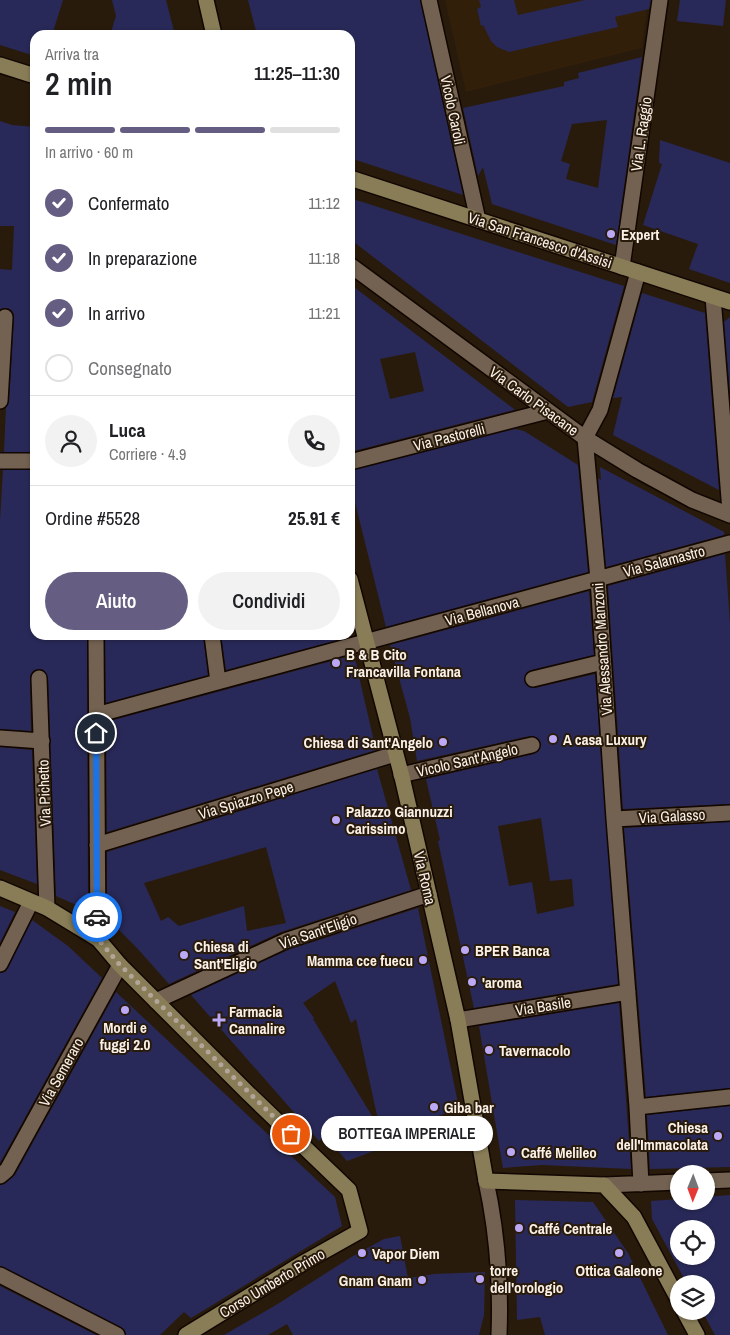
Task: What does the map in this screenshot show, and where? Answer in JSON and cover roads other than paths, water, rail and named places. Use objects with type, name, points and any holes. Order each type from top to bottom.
[{"type":"street","points":[[206,0],[213,30]]},
{"type":"street","name":"Vicolo Caroli","points":[[429,0],[478,220]]},
{"type":"street","name":"Via L. Raggio","points":[[622,267],[660,0]]},
{"type":"street","points":[[0,65],[30,74]]},
{"type":"street","name":"Via San Francesco d'Assisi","points":[[355,180],[730,302]]},
{"type":"street","name":"Via Carlo Pisacane","points":[[355,269],[585,438],[637,470],[692,500],[730,516]]},
{"type":"street","points":[[585,438],[600,410],[638,272]]},
{"type":"street","points":[[713,297],[730,511]]},
{"type":"street","points":[[0,402],[5,317]]},
{"type":"street","name":"Via Pastorelli","points":[[355,461],[548,412]]},
{"type":"street","name":"Via Alessandro Manzoni","points":[[585,438],[598,579],[641,1184]]},
{"type":"street","points":[[0,461],[30,461]]},
{"type":"street","name":"Via Salamastro","points":[[598,579],[730,543]]},
{"type":"street","name":"Via Bellanova","points":[[96,715],[598,579]]},
{"type":"street","name":"Via Roma","points":[[355,599],[396,754],[458,1020],[486,1181]]},
{"type":"street","points":[[96,640],[98,939]]},
{"type":"street","points":[[213,640],[218,682]]},
{"type":"street","points":[[533,679],[603,662]]},
{"type":"street","name":"Via Pichetto","points":[[39,678],[48,908]]},
{"type":"street","points":[[0,738],[42,741]]},
{"type":"street","name":"Vicolo Sant'Angelo","points":[[401,775],[532,745]]},
{"type":"street","name":"Via Spiazzo Pepe","points":[[97,845],[396,754]]},
{"type":"street","name":"Via Galasso","points":[[614,819],[730,813]]},
{"type":"street","points":[[0,888],[48,908],[98,939],[120,965],[156,1001]]},
{"type":"street","name":"Via Sant'Eligio","points":[[156,1001],[285,941],[429,894]]},
{"type":"street","points":[[0,964],[31,902]]},
{"type":"street","name":"Via Semeraro","points":[[0,1176],[7,1170],[120,965]]},
{"type":"street","name":"Via Basile","points":[[458,1020],[628,992]]},
{"type":"street","name":"Corso Umberto Primo","points":[[156,1001],[348,1190],[360,1231],[303,1263],[186,1335]]},
{"type":"street","points":[[637,1107],[730,1097]]},
{"type":"street","points":[[715,1181],[730,1180]]},
{"type":"street","points":[[499,1335],[499,1273],[486,1181],[604,1185],[670,1182]]},
{"type":"street","points":[[604,1185],[634,1217],[670,1284]]},
{"type":"street","points":[[0,1276],[117,1335]]},
{"type":"street","points":[[689,1320],[697,1335]]},
{"type":"place","name":"Expert","points":[[611,234]]},
{"type":"place","name":"B & B Cito Francavilla Fontana","points":[[336,663]]},
{"type":"place","name":"A casa Luxury","points":[[553,739]]},
{"type":"place","name":"Chiesa di Sant'Angelo","points":[[443,742]]},
{"type":"place","name":"Palazzo Giannuzzi Carissimo","points":[[336,820]]},
{"type":"place","name":"BPER Banca","points":[[465,950]]},
{"type":"place","name":"Chiesa di Sant'Eligio","points":[[184,955]]},
{"type":"place","name":"Mamma cce fuecu","points":[[423,960]]},
{"type":"place","name":"'aroma","points":[[472,982]]},
{"type":"place","name":"Mordi e fuggi 2.0","points":[[125,1010]]},
{"type":"place","name":"Farmacia Cannalire","points":[[219,1020]]},
{"type":"place","name":"Tavernacolo","points":[[489,1050]]},
{"type":"place","name":"Giba bar","points":[[434,1107]]},
{"type":"place","name":"BOTTEGA IMPERIALE","points":[[291,1134]]},
{"type":"place","name":"Chiesa dell'Immacolata","points":[[718,1136]]},
{"type":"place","name":"Caffé Melileo","points":[[511,1152]]},
{"type":"place","name":"Caffé Centrale","points":[[519,1228]]},
{"type":"place","name":"Vapor Diem","points":[[362,1253]]},
{"type":"place","name":"Ottica Galeone","points":[[619,1253]]},
{"type":"place","name":"torre dell'orologio","points":[[480,1279]]},
{"type":"place","name":"Gnam Gnam","points":[[422,1280]]}]
